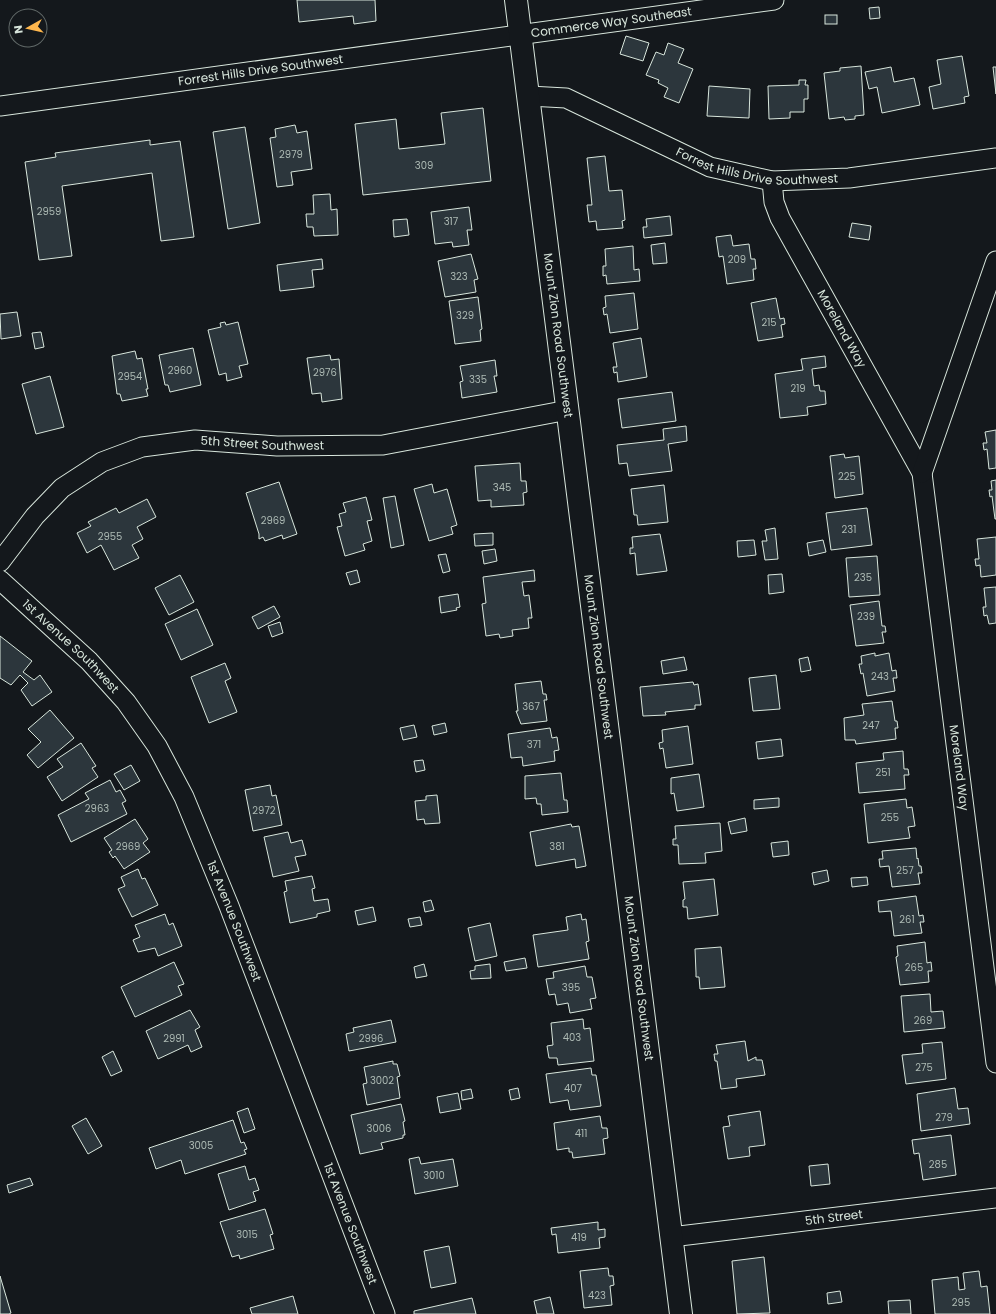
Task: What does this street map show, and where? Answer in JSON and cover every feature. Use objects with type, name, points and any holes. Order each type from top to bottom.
[{"type":"street","name":"Mount Zion Road Southwest","points":[[516,0],[681,1314]]},
{"type":"street","name":"Commerce Way Southeast","points":[[521,35],[774,0]]},
{"type":"street","name":"Forrest Hills Drive Southwest","points":[[0,106],[521,35]]},
{"type":"street","name":"Forrest Hills Drive Southwest","points":[[529,96],[566,98],[710,167],[772,181],[849,178],[996,158]]},
{"type":"street","name":"Moreland Way","points":[[772,181],[774,202],[780,218],[922,473],[996,1063]]},
{"type":"street","name":"Moreland Way","points":[[922,473],[996,261]]},
{"type":"street","name":"5th Street Southwest","points":[[0,562],[35,516],[62,488],[102,462],[142,447],[195,440],[276,446],[383,445],[568,410]]},
{"type":"street","name":"1st Avenue Southwest","points":[[0,580],[89,661],[126,702],[157,746],[184,796],[229,906],[385,1314]]},
{"type":"street","name":"5th Street","points":[[671,1237],[996,1198]]},
{"type":"building","points":[[297,0],[375,0],[376,21],[354,24],[353,16],[299,22]]},
{"type":"building","points":[[879,7],[880,18],[870,19],[869,8]]},
{"type":"building","points":[[825,15],[837,15],[837,24],[825,24]]},
{"type":"building","points":[[626,36],[649,43],[643,61],[620,54]]},
{"type":"building","points":[[668,43],[684,49],[678,63],[693,69],[679,103],[664,97],[668,88],[658,83],[659,80],[646,75],[656,52],[664,55]]},
{"type":"building","points":[[962,56],[969,96],[964,97],[965,103],[933,109],[929,87],[941,84],[937,60]]},
{"type":"building","points":[[861,66],[864,115],[855,116],[855,119],[845,120],[844,117],[829,119],[824,73],[840,71],[840,68]]},
{"type":"building","points":[[891,67],[894,82],[914,78],[920,105],[882,113],[877,87],[869,89],[865,72]]},
{"type":"building","points":[[993,67],[996,67],[996,94]]},
{"type":"building","points":[[799,80],[806,80],[805,85],[808,85],[808,99],[804,99],[804,112],[790,112],[790,118],[769,119],[768,86],[799,85]]},
{"type":"building","points":[[709,86],[750,89],[749,118],[707,116]]},
{"type":"building","points":[[483,108],[491,181],[363,195],[355,124],[396,119],[399,149],[445,144],[441,113]]},
{"type":"building","points":[[295,125],[297,133],[307,131],[312,169],[291,172],[293,185],[277,187],[270,138],[276,137],[275,129]]},
{"type":"building","points":[[245,127],[260,223],[228,229],[213,132]]},
{"type":"building","points":[[150,140],[150,145],[180,141],[194,237],[161,241],[152,173],[62,186],[72,256],[39,260],[25,162],[56,157],[55,153]]},
{"type":"building","points":[[605,156],[609,191],[622,190],[625,220],[622,221],[623,228],[597,230],[596,221],[589,222],[587,205],[592,205],[587,158]]},
{"type":"building","points":[[330,194],[331,210],[337,209],[338,235],[314,236],[313,227],[307,227],[306,214],[314,214],[313,195]]},
{"type":"building","points":[[469,207],[472,230],[467,230],[469,245],[453,247],[452,242],[435,244],[431,212]]},
{"type":"building","points":[[670,216],[672,235],[644,238],[643,227],[647,227],[646,219]]},
{"type":"building","points":[[407,219],[409,235],[394,237],[393,220]]},
{"type":"building","points":[[852,223],[871,226],[869,240],[849,237]]},
{"type":"building","points":[[731,235],[733,246],[749,244],[751,259],[755,259],[756,269],[753,269],[754,280],[727,284],[723,256],[719,257],[716,237]]},
{"type":"building","points":[[665,243],[667,263],[653,264],[651,245]]},
{"type":"building","points":[[633,246],[634,270],[639,269],[640,281],[607,284],[606,275],[603,276],[603,266],[606,266],[605,249]]},
{"type":"building","points":[[471,254],[478,279],[474,280],[476,292],[445,297],[438,261]]},
{"type":"building","points":[[322,259],[323,269],[312,270],[314,287],[280,291],[277,265]]},
{"type":"building","points":[[634,293],[638,329],[610,333],[607,314],[604,315],[603,308],[606,307],[605,296]]},
{"type":"building","points":[[478,297],[482,329],[480,330],[481,341],[455,344],[449,301]]},
{"type":"building","points":[[776,298],[780,319],[784,318],[785,324],[781,325],[783,337],[758,341],[751,303]]},
{"type":"building","points":[[17,312],[21,336],[1,339],[0,314]]},
{"type":"building","points":[[225,322],[226,325],[238,322],[248,364],[239,366],[242,377],[227,381],[226,373],[219,375],[208,330],[221,327],[220,323]]},
{"type":"building","points":[[41,332],[44,347],[35,349],[32,333]]},
{"type":"building","points":[[641,338],[647,377],[618,382],[617,372],[614,373],[613,367],[617,367],[613,343]]},
{"type":"building","points":[[193,348],[201,385],[170,392],[168,385],[165,385],[159,355]]},
{"type":"building","points":[[135,351],[137,359],[142,358],[148,396],[122,401],[120,394],[117,394],[112,356]]},
{"type":"building","points":[[330,355],[331,360],[339,359],[342,399],[322,402],[321,393],[312,394],[307,358]]},
{"type":"building","points":[[825,356],[826,367],[812,369],[814,386],[819,385],[820,391],[825,391],[826,404],[807,407],[808,415],[780,418],[775,374],[803,370],[801,359]]},
{"type":"building","points":[[495,360],[497,376],[494,376],[497,392],[462,398],[460,382],[463,381],[460,366]]},
{"type":"building","points":[[50,376],[64,427],[36,434],[22,384]]},
{"type":"building","points":[[672,392],[676,421],[622,428],[618,399]]},
{"type":"building","points":[[686,426],[687,441],[668,444],[672,471],[629,476],[627,463],[619,464],[617,445],[664,440],[663,429]]},
{"type":"building","points":[[996,430],[996,468],[989,469],[987,449],[984,450],[983,443],[987,443],[985,432]]},
{"type":"building","points":[[844,454],[845,458],[859,456],[863,494],[835,498],[830,456]]},
{"type":"building","points":[[520,463],[521,481],[526,481],[527,492],[523,493],[524,505],[491,507],[491,500],[478,501],[475,466]]},
{"type":"building","points":[[996,480],[995,519],[992,496],[990,497],[989,490],[992,490],[991,481]]},
{"type":"building","points":[[279,482],[297,534],[283,539],[282,535],[265,541],[263,537],[259,539],[259,534],[246,493]]},
{"type":"building","points":[[432,484],[434,493],[447,489],[457,525],[451,527],[453,534],[429,541],[414,489]]},
{"type":"building","points":[[664,485],[668,522],[638,525],[637,515],[634,515],[631,489]]},
{"type":"building","points":[[395,496],[404,545],[391,548],[383,498]]},
{"type":"building","points":[[366,497],[372,520],[367,521],[372,541],[363,544],[365,550],[345,556],[337,527],[342,526],[339,514],[346,512],[343,503]]},
{"type":"building","points":[[147,499],[156,517],[137,527],[143,539],[132,545],[139,558],[114,570],[101,545],[87,553],[77,533],[91,526],[88,522],[116,508],[119,513]]},
{"type":"building","points":[[867,508],[872,545],[831,550],[826,513]]},
{"type":"building","points":[[775,528],[778,559],[765,560],[762,541],[767,541],[765,530]]},
{"type":"building","points":[[493,533],[493,545],[475,546],[474,534]]},
{"type":"building","points":[[660,534],[667,571],[637,575],[635,553],[630,554],[630,548],[633,548],[632,537]]},
{"type":"building","points":[[996,537],[996,575],[981,577],[980,565],[976,566],[975,559],[979,559],[977,539]]},
{"type":"building","points":[[754,540],[756,555],[738,557],[737,541]]},
{"type":"building","points":[[823,540],[826,552],[809,556],[807,543]]},
{"type":"building","points":[[495,549],[497,561],[484,564],[482,551]]},
{"type":"building","points":[[446,554],[450,571],[443,573],[438,555]]},
{"type":"building","points":[[877,556],[880,595],[849,597],[846,558]]},
{"type":"building","points":[[357,570],[360,582],[350,585],[346,573]]},
{"type":"building","points":[[534,570],[535,581],[522,582],[524,596],[529,595],[532,618],[528,618],[529,628],[512,630],[513,636],[500,638],[499,634],[486,636],[482,604],[486,603],[483,577]]},
{"type":"building","points":[[782,574],[784,592],[769,594],[768,575]]},
{"type":"building","points":[[180,575],[194,602],[169,615],[155,588]]},
{"type":"building","points":[[996,587],[996,623],[989,624],[987,615],[984,616],[983,607],[986,607],[984,588]]},
{"type":"building","points":[[458,594],[460,607],[456,608],[457,610],[441,613],[439,597]]},
{"type":"building","points":[[879,601],[882,626],[885,626],[886,632],[882,632],[884,643],[856,646],[850,605]]},
{"type":"building","points":[[274,606],[280,617],[258,629],[252,617]]},
{"type":"building","points":[[197,609],[213,645],[181,660],[165,624]]},
{"type":"building","points":[[280,622],[283,633],[272,637],[268,626]]},
{"type":"building","points":[[0,636],[32,661],[23,672],[34,680],[40,675],[52,692],[32,706],[21,690],[28,683],[20,675],[11,685],[0,678]]},
{"type":"building","points":[[875,653],[875,656],[889,653],[892,671],[896,670],[897,678],[893,678],[895,691],[867,696],[863,673],[861,674],[859,664],[862,664],[861,656]]},
{"type":"building","points":[[684,657],[687,670],[663,674],[661,661]]},
{"type":"building","points":[[808,657],[811,670],[801,672],[799,659]]},
{"type":"building","points":[[225,663],[231,678],[225,681],[237,712],[209,723],[191,677]]},
{"type":"building","points":[[776,675],[780,709],[753,711],[749,678]]},
{"type":"building","points":[[541,681],[543,694],[546,694],[547,700],[544,700],[547,721],[521,724],[516,711],[518,711],[515,684]]},
{"type":"building","points":[[693,682],[694,685],[698,684],[701,705],[695,705],[695,709],[665,712],[666,715],[643,716],[640,687]]},
{"type":"building","points":[[892,701],[895,721],[897,721],[898,728],[895,728],[896,739],[856,744],[855,740],[845,740],[844,718],[864,715],[862,704]]},
{"type":"building","points":[[50,710],[74,738],[38,768],[27,755],[41,742],[28,729]]},
{"type":"building","points":[[445,723],[447,732],[434,735],[432,726]]},
{"type":"building","points":[[414,725],[417,737],[403,740],[400,728]]},
{"type":"building","points":[[688,726],[693,764],[666,768],[663,748],[660,749],[659,743],[663,742],[662,730]]},
{"type":"building","points":[[550,728],[552,738],[557,737],[559,750],[554,751],[555,761],[523,766],[522,757],[511,758],[508,734]]},
{"type":"building","points":[[781,739],[783,756],[758,759],[756,742]]},
{"type":"building","points":[[81,743],[96,766],[92,768],[98,777],[62,801],[47,777],[63,767],[57,759]]},
{"type":"building","points":[[903,751],[904,769],[908,769],[909,775],[904,775],[905,789],[859,793],[856,763],[884,760],[883,753]]},
{"type":"building","points":[[423,760],[425,770],[416,772],[414,761]]},
{"type":"building","points":[[131,765],[140,781],[124,790],[114,774]]},
{"type":"building","points":[[561,773],[564,800],[567,800],[568,812],[542,815],[541,804],[537,804],[536,798],[525,799],[525,776]]},
{"type":"building","points":[[699,774],[704,807],[677,811],[674,793],[671,794],[671,778]]},
{"type":"building","points":[[110,780],[116,792],[120,790],[126,801],[122,803],[127,814],[71,842],[58,815],[89,799],[85,793]]},
{"type":"building","points":[[270,785],[272,796],[276,795],[282,825],[253,831],[245,790]]},
{"type":"building","points":[[437,795],[440,823],[425,824],[424,819],[417,820],[415,801],[426,800],[426,796]]},
{"type":"building","points":[[779,798],[779,807],[754,809],[754,800]]},
{"type":"building","points":[[906,799],[907,808],[912,807],[915,826],[908,827],[910,838],[868,843],[864,804]]},
{"type":"building","points":[[745,818],[747,831],[731,834],[728,822]]},
{"type":"building","points":[[135,819],[148,839],[143,843],[150,852],[124,869],[115,856],[113,858],[109,852],[112,850],[104,838]]},
{"type":"building","points":[[720,823],[722,851],[705,853],[706,863],[679,864],[678,845],[673,845],[673,839],[676,839],[675,826]]},
{"type":"building","points":[[571,824],[572,827],[579,826],[586,866],[576,868],[575,859],[536,866],[530,832]]},
{"type":"building","points":[[288,832],[291,843],[302,840],[306,855],[295,857],[299,871],[273,877],[264,837]]},
{"type":"building","points":[[788,841],[789,855],[773,857],[771,843]]},
{"type":"building","points":[[916,848],[917,859],[918,858],[922,873],[918,873],[920,884],[892,887],[889,866],[880,867],[879,859],[883,859],[882,851]]},
{"type":"building","points":[[138,869],[142,879],[145,878],[158,905],[132,917],[118,889],[125,886],[121,877]]},
{"type":"building","points":[[827,870],[829,881],[814,885],[812,873]]},
{"type":"building","points":[[312,876],[315,888],[312,889],[314,901],[328,899],[330,911],[317,914],[317,917],[290,923],[284,892],[287,891],[285,881]]},
{"type":"building","points":[[867,877],[868,885],[852,887],[851,878]]},
{"type":"building","points":[[714,879],[718,915],[688,919],[687,907],[683,907],[683,900],[685,899],[683,882]]},
{"type":"building","points":[[916,896],[919,916],[923,915],[924,922],[920,922],[922,933],[894,936],[891,911],[879,912],[878,901]]},
{"type":"building","points":[[431,900],[434,910],[425,912],[423,902]]},
{"type":"building","points":[[373,907],[376,921],[358,925],[355,911]]},
{"type":"building","points":[[165,914],[169,925],[173,923],[182,946],[158,956],[155,948],[138,952],[133,940],[140,937],[135,925]]},
{"type":"building","points":[[581,914],[582,920],[586,919],[589,941],[586,942],[589,959],[538,967],[533,935],[568,930],[566,917]]},
{"type":"building","points":[[420,917],[422,925],[410,927],[408,919]]},
{"type":"building","points":[[490,923],[497,956],[475,961],[468,928]]},
{"type":"building","points":[[925,942],[927,963],[931,962],[932,971],[928,971],[929,982],[900,985],[896,957],[898,956],[897,946]]},
{"type":"building","points":[[721,947],[725,987],[700,989],[699,977],[696,977],[695,949]]},
{"type":"building","points":[[525,958],[527,968],[506,971],[504,962]]},
{"type":"building","points":[[174,962],[184,984],[178,986],[182,995],[135,1017],[121,987]]},
{"type":"building","points":[[424,964],[427,976],[416,978],[414,967]]},
{"type":"building","points":[[490,964],[491,978],[471,979],[470,971],[475,970],[475,966]]},
{"type":"building","points":[[585,966],[587,977],[592,977],[596,998],[590,999],[592,1009],[570,1013],[568,1003],[557,1005],[555,994],[549,995],[546,979],[554,978],[553,972]]},
{"type":"building","points":[[930,994],[931,1012],[943,1011],[945,1028],[904,1032],[901,996]]},
{"type":"building","points":[[190,1010],[200,1027],[195,1030],[202,1047],[191,1052],[188,1045],[158,1059],[146,1031]]},
{"type":"building","points":[[583,1019],[584,1029],[590,1028],[594,1061],[558,1065],[557,1058],[549,1058],[547,1046],[553,1045],[551,1023]]},
{"type":"building","points":[[391,1020],[396,1042],[349,1051],[346,1034],[354,1032],[353,1028]]},
{"type":"building","points":[[745,1041],[748,1061],[756,1057],[756,1060],[762,1060],[765,1075],[736,1079],[737,1087],[721,1089],[717,1061],[715,1061],[714,1054],[718,1054],[716,1045]]},
{"type":"building","points":[[942,1042],[946,1079],[906,1084],[902,1055],[923,1053],[922,1044]]},
{"type":"building","points":[[113,1051],[122,1071],[111,1076],[102,1057]]},
{"type":"building","points":[[393,1061],[393,1064],[397,1064],[400,1076],[397,1077],[400,1098],[367,1105],[363,1084],[367,1083],[364,1067]]},
{"type":"building","points":[[591,1068],[592,1075],[596,1075],[601,1106],[570,1110],[568,1100],[550,1103],[546,1074]]},
{"type":"building","points":[[518,1088],[520,1098],[511,1100],[509,1090]]},
{"type":"building","points":[[955,1088],[958,1109],[968,1108],[970,1124],[921,1131],[917,1094]]},
{"type":"building","points":[[471,1089],[473,1098],[462,1100],[461,1091]]},
{"type":"building","points":[[458,1093],[461,1109],[440,1113],[437,1097]]},
{"type":"building","points":[[401,1104],[405,1121],[403,1122],[405,1135],[403,1135],[403,1138],[381,1143],[383,1149],[360,1154],[351,1115]]},
{"type":"building","points":[[248,1108],[255,1129],[244,1133],[237,1112]]},
{"type":"building","points":[[760,1111],[765,1145],[749,1147],[750,1156],[728,1159],[723,1127],[730,1126],[728,1116]]},
{"type":"building","points":[[600,1116],[602,1128],[607,1128],[608,1138],[603,1139],[605,1154],[573,1158],[572,1152],[569,1152],[569,1148],[557,1150],[554,1123]]},
{"type":"building","points":[[86,1118],[102,1146],[88,1154],[72,1126]]},
{"type":"building","points":[[233,1120],[241,1143],[244,1142],[247,1149],[244,1150],[246,1154],[185,1174],[181,1160],[156,1169],[149,1148]]},
{"type":"building","points":[[951,1135],[956,1175],[923,1180],[919,1153],[914,1154],[912,1140]]},
{"type":"building","points":[[419,1157],[421,1164],[453,1159],[458,1186],[415,1194],[409,1159]]},
{"type":"building","points":[[828,1164],[830,1184],[811,1186],[809,1166]]},
{"type":"building","points":[[245,1166],[249,1180],[255,1178],[259,1190],[253,1192],[256,1201],[229,1210],[218,1174]]},
{"type":"building","points":[[30,1178],[33,1185],[9,1193],[7,1185]]},
{"type":"building","points":[[265,1209],[273,1234],[270,1235],[274,1249],[240,1259],[239,1255],[232,1257],[220,1222]]},
{"type":"building","points":[[598,1222],[598,1230],[605,1229],[605,1237],[599,1238],[600,1248],[558,1253],[556,1234],[552,1235],[551,1228]]},
{"type":"building","points":[[449,1246],[456,1283],[431,1288],[424,1251]]},
{"type":"building","points":[[764,1257],[770,1313],[737,1314],[732,1261]]},
{"type":"building","points":[[608,1268],[609,1276],[613,1276],[614,1285],[610,1286],[612,1305],[584,1308],[580,1271]]},
{"type":"building","points":[[979,1271],[981,1287],[987,1286],[990,1314],[935,1314],[932,1280],[958,1277],[959,1290],[965,1289],[963,1273]]},
{"type":"building","points":[[0,1276],[11,1313],[9,1314],[0,1314]]},
{"type":"building","points":[[840,1291],[842,1302],[828,1304],[827,1293]]},
{"type":"building","points":[[293,1296],[298,1314],[252,1314],[250,1308]]},
{"type":"building","points":[[550,1297],[554,1314],[537,1314],[534,1301]]},
{"type":"building","points":[[472,1298],[476,1314],[414,1314],[414,1311]]},
{"type":"building","points":[[910,1300],[911,1314],[889,1314],[888,1301]]}]
